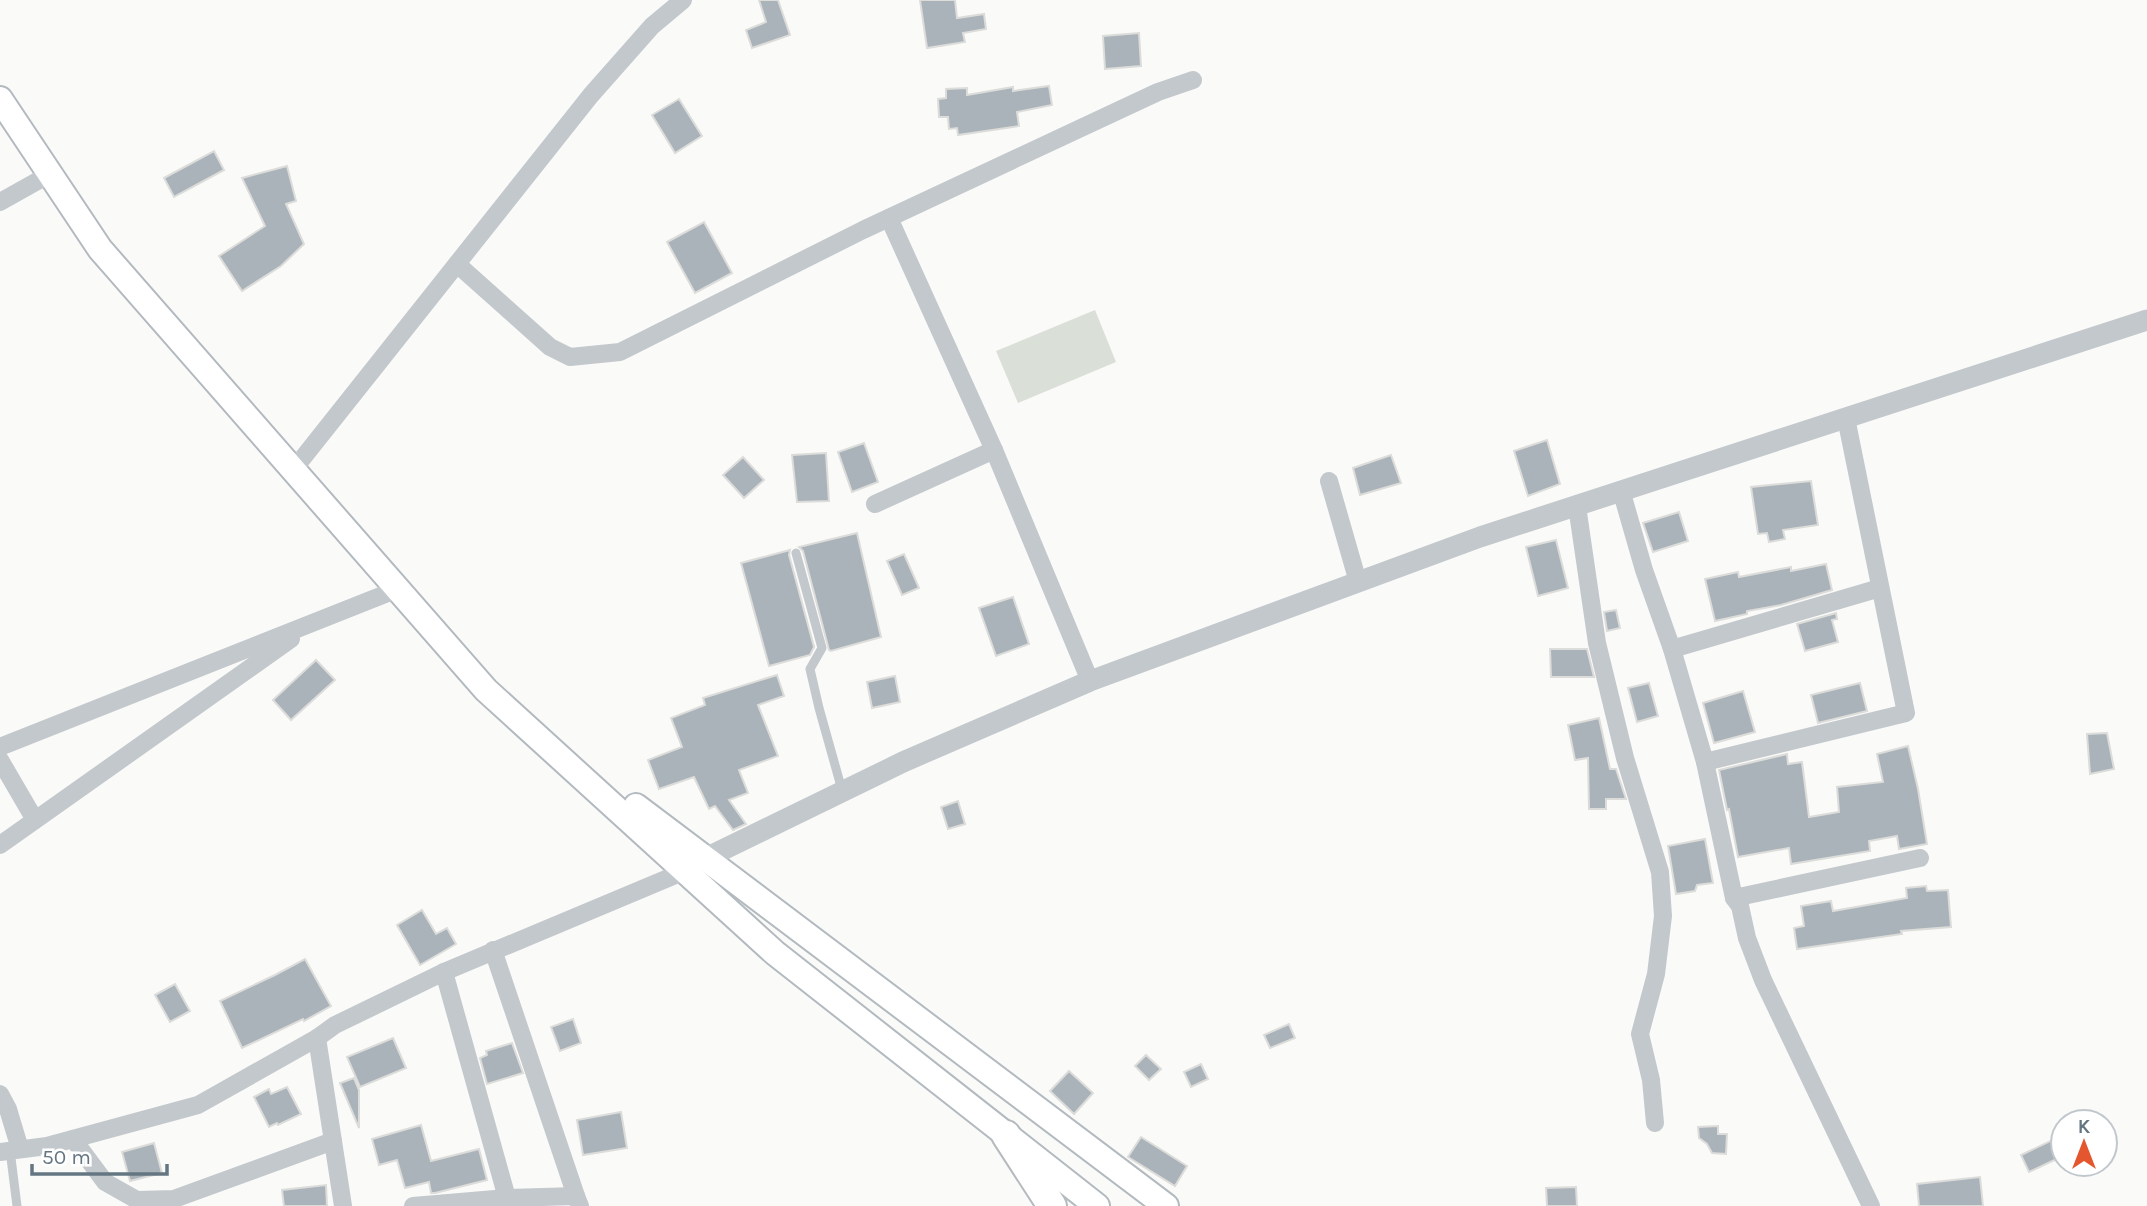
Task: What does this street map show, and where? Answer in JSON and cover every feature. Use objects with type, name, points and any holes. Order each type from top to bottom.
[{"type":"main road","points":[[0,99],[100,249],[486,690],[695,865],[1166,1206]]},
{"type":"main road","points":[[695,865],[775,953],[1097,1206]]},
{"type":"main road","points":[[1006,1135],[1052,1206]]},
{"type":"street","points":[[294,468],[591,94],[652,26],[683,0]]},
{"type":"street","points":[[457,264],[550,347],[570,357],[620,352],[889,218],[1158,92],[1193,80]]},
{"type":"street","points":[[0,202],[50,174]]},
{"type":"street","points":[[889,218],[994,450],[1090,681]]},
{"type":"street","points":[[0,1094],[8,1108],[10,1150],[47,1146],[198,1105],[317,1038],[335,1025],[444,972],[695,865],[903,762],[1090,681],[1480,537],[2147,320]]},
{"type":"street","points":[[1705,762],[1906,713],[1846,418]]},
{"type":"street","points":[[875,504],[994,450]]},
{"type":"street","points":[[1329,481],[1358,582]]},
{"type":"street","points":[[1621,490],[1705,762],[1734,898],[1740,906],[1747,938],[1763,980],[1871,1206]]},
{"type":"street","points":[[1577,506],[1597,643],[1625,758],[1660,872],[1663,916],[1656,974],[1640,1034],[1651,1080],[1655,1123]]},
{"type":"street","points":[[1672,649],[1880,588]]},
{"type":"street","points":[[0,747],[398,589]]},
{"type":"street","points":[[0,845],[316,622]]},
{"type":"street","points":[[0,760],[35,820]]},
{"type":"street","points":[[1734,898],[1920,858]]},
{"type":"street","points":[[413,1206],[507,1198],[578,1201],[493,950]]},
{"type":"street","points":[[444,972],[507,1198]]},
{"type":"street","points":[[317,1038],[343,1206]]},
{"type":"street","points":[[73,1139],[105,1182],[137,1200],[174,1199],[333,1141]]},
{"type":"lane","points":[[796,553],[822,648],[810,669],[843,791]]},
{"type":"lane","points":[[10,1150],[17,1206]]},
{"type":"shaded area","points":[[1095,310],[1116,362],[1018,403],[996,351]]},
{"type":"building","points":[[759,0],[778,0],[790,35],[752,48],[746,30],[766,22]]},
{"type":"building","points":[[920,0],[955,0],[957,18],[984,14],[986,29],[963,33],[965,42],[927,48]]},
{"type":"building","points":[[1139,33],[1141,66],[1105,69],[1103,36]]},
{"type":"building","points":[[1049,86],[1052,105],[1017,112],[1019,126],[958,135],[957,128],[949,129],[948,117],[939,117],[938,99],[946,98],[946,89],[967,88],[967,95],[1013,87],[1013,91]]},
{"type":"building","points":[[679,99],[702,136],[675,153],[652,115]]},
{"type":"building","points":[[214,151],[224,170],[174,197],[164,178]]},
{"type":"building","points":[[287,166],[296,201],[286,204],[304,244],[281,266],[242,291],[219,256],[265,226],[242,178]]},
{"type":"building","points":[[704,222],[732,273],[695,293],[667,242]]},
{"type":"building","points":[[1547,440],[1560,484],[1528,496],[1514,451]]},
{"type":"building","points":[[864,443],[878,482],[852,492],[838,452]]},
{"type":"building","points":[[826,453],[829,501],[797,502],[792,455]]},
{"type":"building","points":[[1391,455],[1401,483],[1360,495],[1353,468]]},
{"type":"building","points":[[743,457],[764,480],[744,498],[723,475]]},
{"type":"building","points":[[1811,481],[1818,525],[1783,530],[1785,539],[1769,542],[1767,533],[1758,534],[1751,487]]},
{"type":"building","points":[[1679,512],[1688,541],[1653,552],[1643,523]]},
{"type":"building","points":[[857,533],[881,637],[831,651],[803,551],[799,547]]},
{"type":"building","points":[[1556,540],[1568,588],[1538,596],[1526,547]]},
{"type":"building","points":[[790,550],[789,555],[814,647],[810,655],[769,666],[741,563]]},
{"type":"building","points":[[904,554],[919,588],[902,595],[887,561]]},
{"type":"building","points":[[1826,564],[1832,590],[1715,621],[1705,579],[1738,572],[1739,577],[1791,567],[1791,571]]},
{"type":"building","points":[[1013,597],[1029,644],[996,656],[979,608]]},
{"type":"building","points":[[1616,610],[1620,628],[1607,631],[1604,612]]},
{"type":"building","points":[[1836,613],[1837,619],[1832,620],[1838,642],[1805,651],[1797,624]]},
{"type":"building","points":[[1550,649],[1587,649],[1594,677],[1551,677]]},
{"type":"building","points":[[316,660],[335,680],[291,720],[273,700]]},
{"type":"building","points":[[777,675],[784,696],[758,705],[778,756],[739,770],[748,793],[729,800],[746,824],[733,830],[715,806],[709,809],[694,777],[659,789],[648,760],[682,747],[671,718],[705,705],[703,698]]},
{"type":"building","points":[[895,676],[900,702],[872,708],[867,682]]},
{"type":"building","points":[[1649,683],[1658,716],[1637,722],[1628,688]]},
{"type":"building","points":[[1860,683],[1867,711],[1818,723],[1811,695]]},
{"type":"building","points":[[1743,691],[1755,732],[1714,743],[1703,703]]},
{"type":"building","points":[[1599,718],[1610,769],[1616,769],[1626,799],[1606,799],[1606,809],[1589,809],[1588,758],[1575,760],[1568,725]]},
{"type":"building","points":[[2107,733],[2114,769],[2090,774],[2087,734]]},
{"type":"building","points":[[1908,746],[1927,844],[1899,849],[1897,836],[1869,841],[1870,851],[1791,864],[1789,848],[1738,857],[1719,770],[1787,754],[1788,764],[1802,762],[1809,817],[1839,812],[1837,787],[1883,782],[1877,754]]},
{"type":"building","points":[[958,801],[965,824],[948,829],[941,807]]},
{"type":"building","points":[[1705,839],[1713,883],[1697,885],[1695,891],[1676,894],[1668,846]]},
{"type":"building","points":[[1926,886],[1927,891],[1948,890],[1951,927],[1901,931],[1902,934],[1797,949],[1794,928],[1804,926],[1801,906],[1831,901],[1833,911],[1907,898],[1906,888]]},
{"type":"building","points":[[422,910],[436,934],[447,928],[456,944],[420,965],[397,925]]},
{"type":"building","points":[[305,959],[331,1006],[242,1048],[220,1001]]},
{"type":"building","points":[[175,984],[190,1011],[170,1022],[155,995]]},
{"type":"building","points":[[573,1019],[581,1043],[560,1051],[551,1027]]},
{"type":"building","points":[[1289,1024],[1295,1038],[1270,1048],[1264,1035]]},
{"type":"building","points":[[393,1038],[406,1068],[360,1087],[347,1057]]},
{"type":"building","points":[[512,1043],[523,1073],[487,1084],[480,1058],[487,1055],[486,1051]]},
{"type":"building","points":[[1146,1055],[1161,1069],[1149,1080],[1135,1066]]},
{"type":"building","points":[[1201,1064],[1208,1079],[1191,1087],[1184,1072]]},
{"type":"building","points":[[1069,1071],[1093,1093],[1074,1114],[1050,1091]]},
{"type":"building","points":[[354,1078],[359,1090],[359,1128],[340,1083]]},
{"type":"building","points":[[287,1087],[301,1114],[269,1127],[254,1097],[269,1089],[271,1094]]},
{"type":"building","points":[[621,1112],[627,1148],[583,1155],[577,1120]]},
{"type":"building","points":[[421,1125],[431,1161],[479,1149],[487,1180],[435,1193],[431,1193],[429,1182],[405,1188],[397,1160],[379,1165],[372,1139]]},
{"type":"building","points":[[1718,1126],[1718,1134],[1727,1134],[1726,1154],[1712,1153],[1707,1144],[1699,1138],[1698,1127]]},
{"type":"building","points":[[1141,1137],[1187,1166],[1175,1186],[1128,1157]]},
{"type":"building","points":[[2049,1142],[2049,1163],[2029,1172],[2021,1155]]},
{"type":"building","points":[[154,1143],[162,1173],[130,1181],[122,1152]]},
{"type":"building","points":[[1980,1177],[1983,1206],[1919,1206],[1917,1184]]},
{"type":"building","points":[[326,1185],[327,1206],[284,1206],[282,1190]]},
{"type":"building","points":[[1576,1187],[1577,1206],[1547,1206],[1546,1188]]}]
